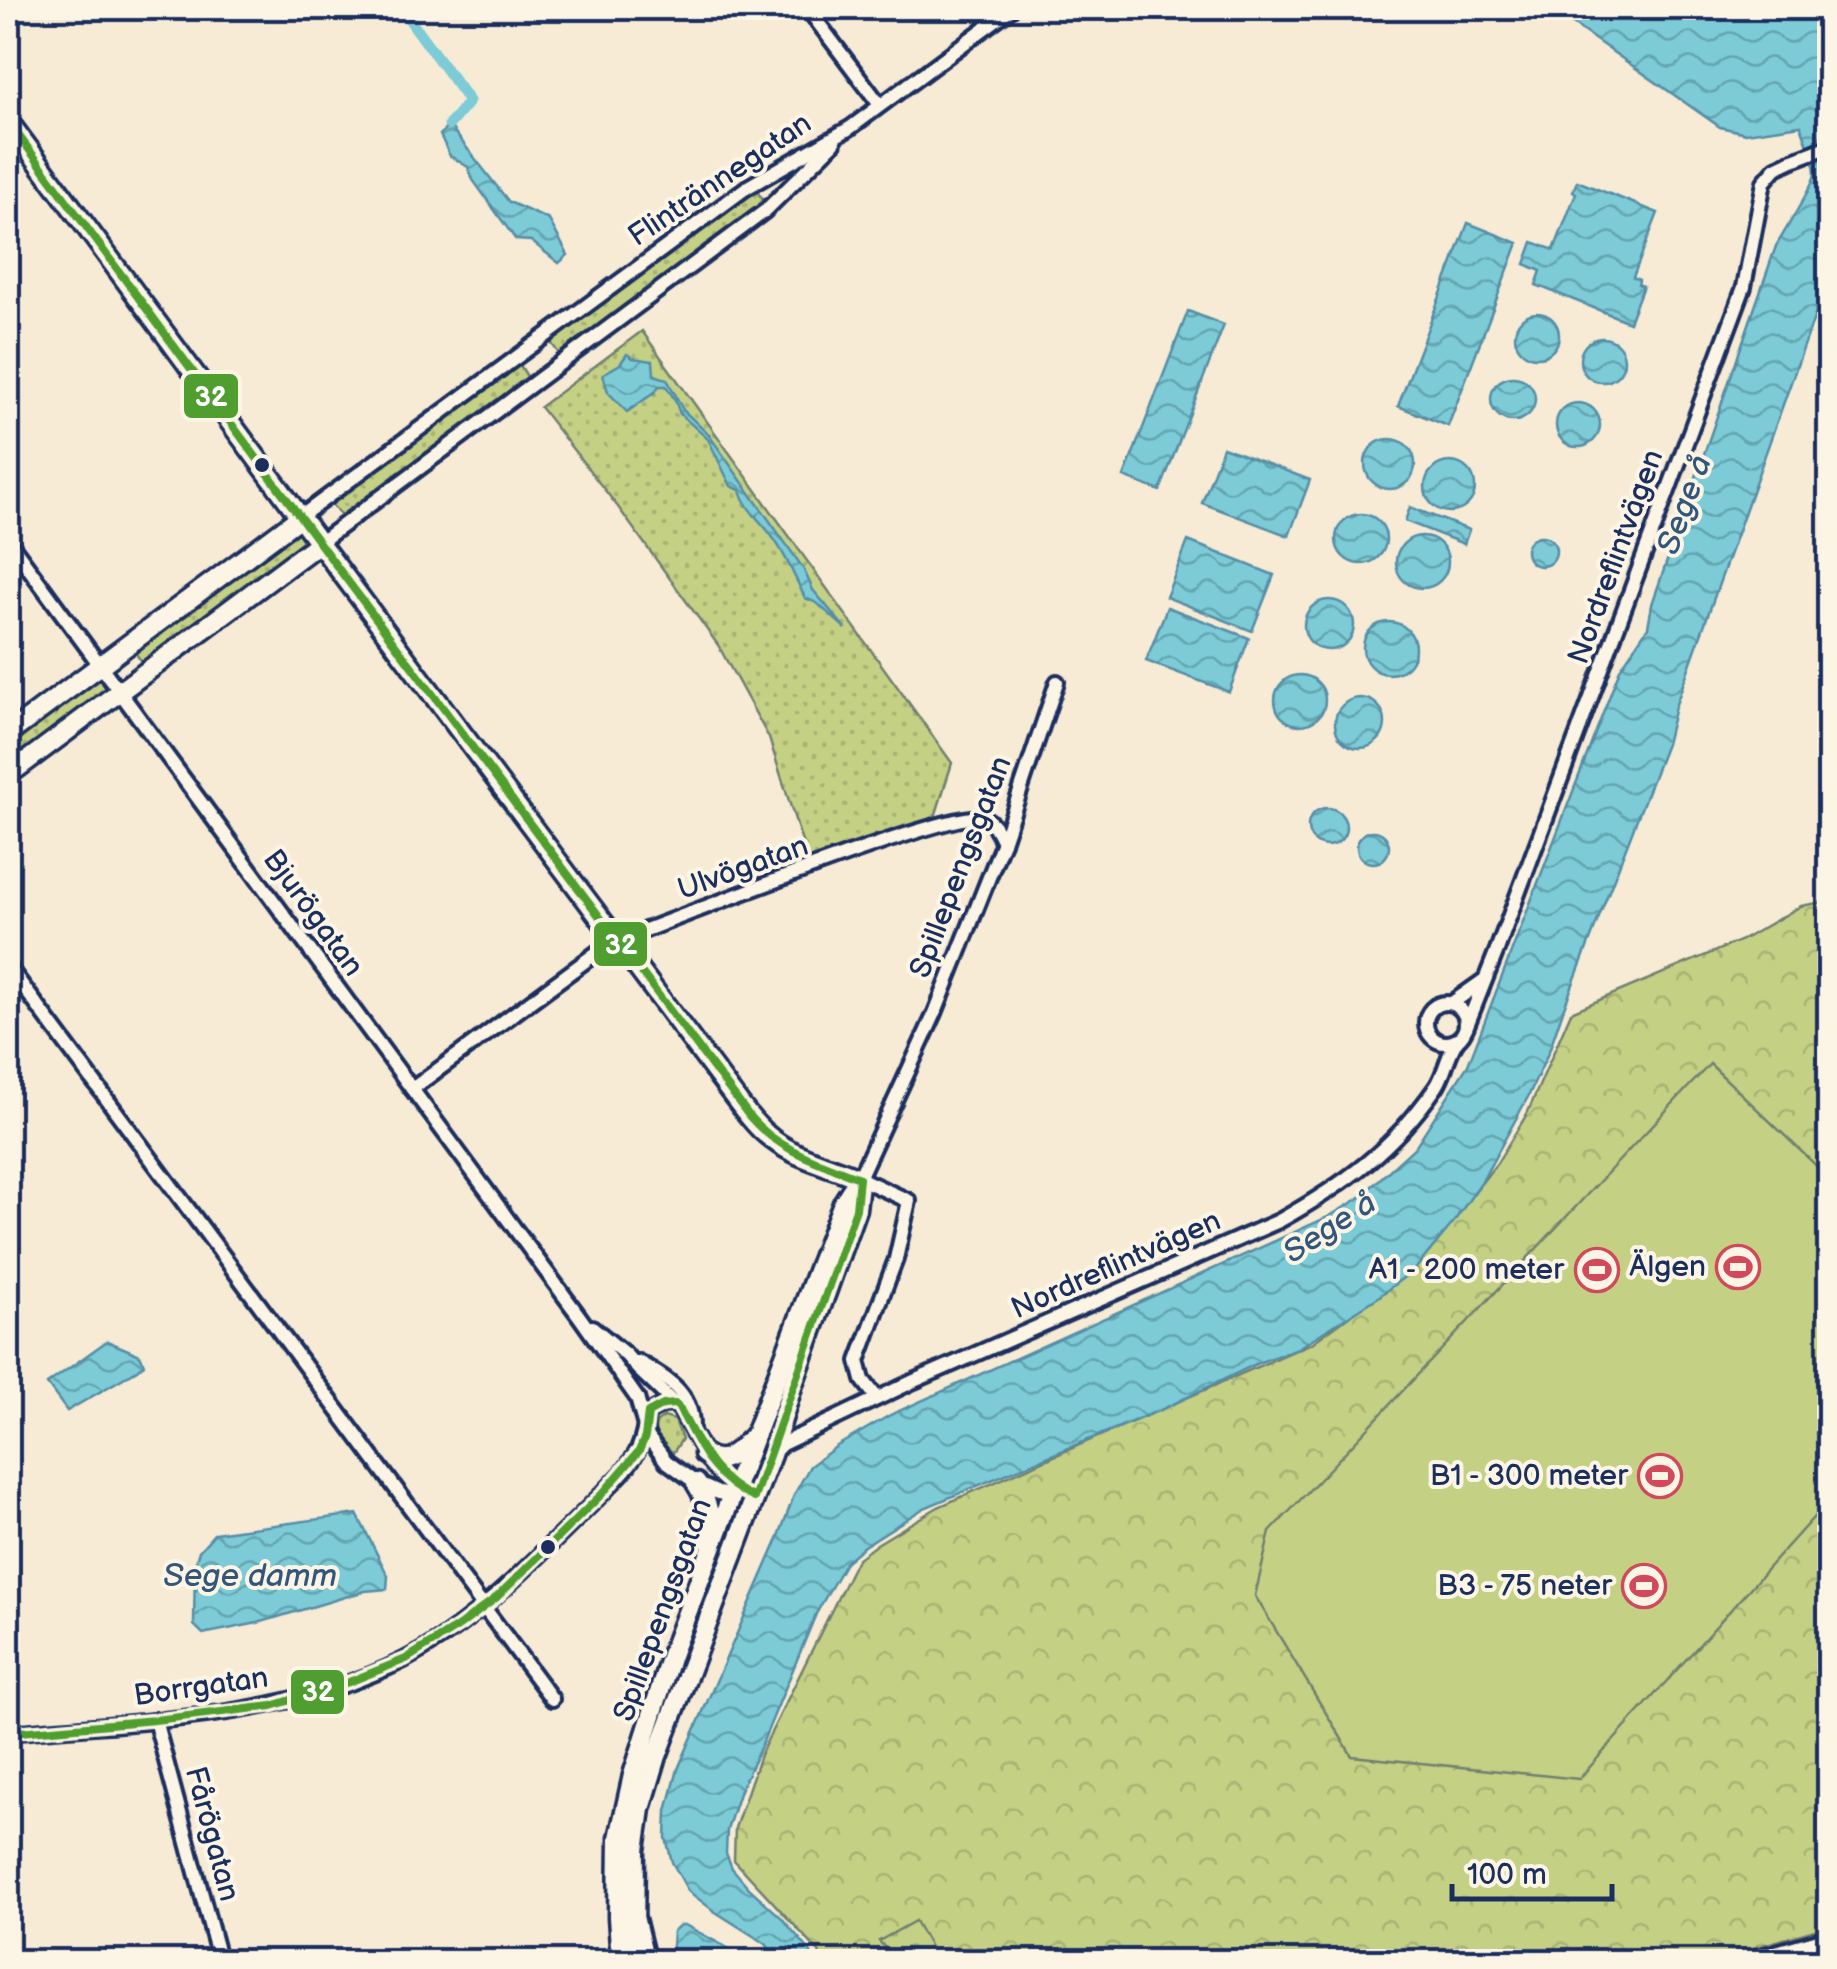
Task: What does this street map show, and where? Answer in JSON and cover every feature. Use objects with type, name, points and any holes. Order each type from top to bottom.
[{"type":"highway","points":[[633,1921],[643,1962]]},
{"type":"highway","points":[[1766,1960],[1830,1942]]},
{"type":"street","points":[[807,8],[880,105]]},
{"type":"street","points":[[850,128],[1012,8]]},
{"type":"street","points":[[8,122],[734,1098],[766,1135],[806,1158],[909,1201],[896,1259],[858,1361],[863,1380],[877,1398]]},
{"type":"street","name":"Flintrännegatan","points":[[8,734],[746,188],[850,128]]},
{"type":"street","name":"Flintrännegatan","points":[[8,776],[765,211],[850,128]]},
{"type":"street","name":"Nordreflintvägen","points":[[771,1455],[782,1444],[877,1398],[1279,1221],[1330,1192],[1368,1164],[1406,1125],[1439,1084],[1450,1050],[1462,1033],[1485,980],[1744,288],[1764,182],[1776,168],[1830,146]]},
{"type":"street","name":"Bjurögatan","points":[[8,540],[638,1398],[654,1447],[696,1483],[718,1493],[736,1490]]},
{"type":"street","name":"Spillepengsgatan","points":[[621,1962],[618,1838],[653,1708],[843,1203],[859,1178],[934,1013],[1003,842],[1057,682]]},
{"type":"street","name":"Ulvögatan","points":[[412,1089],[618,941],[939,824],[971,816],[984,818],[995,826],[1003,842]]},
{"type":"street","points":[[8,966],[552,1699]]},
{"type":"street","points":[[1443,1071],[1426,1027],[1428,1014],[1437,1004],[1452,1004],[1485,980]]},
{"type":"street","points":[[1433,1038],[1446,1043],[1462,1033],[1465,1014],[1452,1004]]},
{"type":"street","name":"Spillepengsgatan","points":[[635,1962],[635,1850],[646,1792],[682,1686],[771,1455],[856,1210],[859,1178]]},
{"type":"street","name":"Bjurögatan","points":[[579,1316],[626,1355],[674,1404],[686,1418],[704,1454],[736,1490],[754,1498]]},
{"type":"street","name":"Bjurögatan","points":[[626,1355],[677,1387],[691,1408],[692,1434]]},
{"type":"street","points":[[645,1425],[654,1408],[674,1404]]},
{"type":"street","name":"Borrgatan","points":[[8,1734],[272,1706],[406,1659],[484,1608],[515,1580],[624,1471],[639,1452],[645,1425]]},
{"type":"street","points":[[704,1454],[711,1460],[732,1457],[756,1435]]},
{"type":"street","points":[[624,1471],[641,1462],[666,1461]]},
{"type":"street","points":[[696,1483],[712,1522],[711,1556]]},
{"type":"street","name":"Fårögatan","points":[[155,1720],[220,1962]]},
{"type":"green space","points":[[756,190],[764,201],[560,355],[549,340]]},
{"type":"green space","points":[[642,331],[952,763],[935,817],[899,834],[809,864],[769,738],[718,645],[540,407]]},
{"type":"green space","points":[[518,362],[528,378],[341,515],[329,502]]},
{"type":"green space","points":[[298,526],[309,541],[144,666],[133,649]]},
{"type":"green space","points":[[100,673],[112,689],[8,767],[8,742]]},
{"type":"green space","points":[[1829,901],[1829,1926],[1704,1962],[822,1961],[819,1952],[734,1860],[735,1828],[760,1755],[857,1559],[938,1507],[1312,1343],[1416,1267],[1497,1163],[1527,1114],[1571,1012],[1742,940],[1801,906]]},
{"type":"green space","points":[[1710,1064],[1829,1178],[1829,1500],[1579,1779],[1352,1756],[1255,1596],[1270,1532]]},
{"type":"green space","points":[[664,1417],[675,1420],[682,1439],[673,1453],[654,1432],[657,1422]]},
{"type":"green space","points":[[915,1921],[938,1961],[897,1961],[879,1941]]},
{"type":"water","name":"Sege å","points":[[1550,8],[1829,8],[1829,276],[1675,707],[1666,744],[1549,1051],[1482,1181],[1453,1223],[1416,1268],[1377,1298],[1298,1348],[924,1508],[846,1561],[816,1614],[740,1790],[727,1830],[726,1853],[732,1868],[781,1917],[814,1961],[778,1961],[766,1944],[688,1891],[672,1862],[666,1838],[667,1811],[678,1769],[794,1495],[810,1466],[890,1415],[1328,1217],[1358,1199],[1415,1147],[1468,1065],[1620,669],[1648,627],[1652,604],[1776,246],[1810,187],[1815,167],[1801,125],[1746,133],[1720,127]]},
{"type":"water","points":[[449,125],[509,202],[549,220],[568,255],[559,263],[531,241],[516,240],[468,167],[450,156],[440,135]]},
{"type":"water","points":[[1577,181],[1658,213],[1633,277],[1643,286],[1629,322],[1536,285],[1541,271],[1525,264],[1533,242],[1554,250]]},
{"type":"water","points":[[1468,223],[1518,243],[1448,426],[1398,406]]},
{"type":"water","points":[[1188,311],[1224,325],[1160,491],[1124,477]]},
{"type":"water","points":[[1537,313],[1553,319],[1559,335],[1553,351],[1537,357],[1521,351],[1515,335],[1521,319]]},
{"type":"water","points":[[1602,338],[1618,344],[1624,360],[1618,376],[1602,382],[1586,376],[1580,360],[1586,344]]},
{"type":"water","points":[[627,354],[653,361],[654,375],[667,379],[683,410],[709,435],[803,568],[813,590],[846,629],[817,603],[805,598],[779,547],[740,490],[731,486],[708,439],[680,414],[666,386],[659,386],[627,412],[608,392],[603,374],[620,364]]},
{"type":"water","points":[[1513,377],[1529,383],[1535,399],[1529,415],[1513,421],[1497,415],[1491,399],[1497,383]]},
{"type":"water","points":[[1578,403],[1594,409],[1600,425],[1594,441],[1578,447],[1562,441],[1556,425],[1562,409]]},
{"type":"water","points":[[1380,440],[1400,440],[1414,454],[1414,474],[1400,488],[1380,488],[1366,474],[1366,454]]},
{"type":"water","points":[[1223,447],[1310,480],[1289,536],[1202,503]]},
{"type":"water","points":[[1440,463],[1460,463],[1474,477],[1474,497],[1460,511],[1440,511],[1426,497],[1426,477]]},
{"type":"water","points":[[1410,507],[1469,530],[1464,544],[1405,521]]},
{"type":"water","points":[[1351,515],[1371,515],[1385,529],[1385,549],[1371,563],[1351,563],[1337,549],[1337,529]]},
{"type":"water","points":[[1422,536],[1440,544],[1448,562],[1440,580],[1422,588],[1404,580],[1396,562],[1404,544]]},
{"type":"water","points":[[1541,536],[1555,545],[1556,551],[1547,565],[1541,566],[1527,557],[1526,551],[1535,537]]},
{"type":"water","points":[[1188,541],[1274,575],[1252,631],[1166,597]]},
{"type":"water","points":[[1319,601],[1339,601],[1353,615],[1353,635],[1339,649],[1319,649],[1305,635],[1305,615]]},
{"type":"water","points":[[1167,607],[1249,638],[1229,692],[1146,661]]},
{"type":"water","points":[[1389,622],[1407,630],[1415,648],[1407,666],[1389,674],[1371,666],[1363,648],[1371,630]]},
{"type":"water","points":[[1290,676],[1310,676],[1324,690],[1324,710],[1310,724],[1290,724],[1276,710],[1276,690]]},
{"type":"water","points":[[1350,699],[1370,699],[1384,713],[1384,733],[1370,747],[1350,747],[1336,733],[1336,713]]},
{"type":"water","points":[[1327,808],[1340,814],[1346,827],[1340,840],[1327,846],[1314,840],[1308,827],[1314,814]]},
{"type":"water","points":[[1373,831],[1384,836],[1389,847],[1384,858],[1373,863],[1362,858],[1357,847],[1362,836]]},
{"type":"water","points":[[107,1341],[140,1355],[144,1364],[67,1411],[47,1384]]},
{"type":"water","name":"Sege damm","points":[[357,1514],[388,1576],[387,1589],[365,1591],[258,1623],[203,1634],[194,1625],[195,1564],[199,1551],[215,1533]]},
{"type":"water","points":[[680,1925],[737,1953],[731,1962],[671,1961],[673,1931]]},
{"type":"waterway","points":[[401,8],[469,101],[449,125]]},
{"type":"transit line","name":"32","points":[[8,121],[750,1117],[787,1147],[859,1178]]},
{"type":"transit line","name":"32","points":[[8,1733],[272,1706],[406,1659],[497,1597],[603,1493],[639,1451],[648,1413],[663,1405],[675,1404],[679,1408],[717,1471],[754,1498],[856,1209],[859,1178]]},
{"type":"place","name":"Älgen","points":[[1738,1267]]},
{"type":"place","name":"A1 - 200 meter","points":[[1597,1270]]},
{"type":"place","name":"B1 - 300 meter","points":[[1660,1476]]},
{"type":"place","name":"B3 - 75 neter","points":[[1644,1586]]}]
